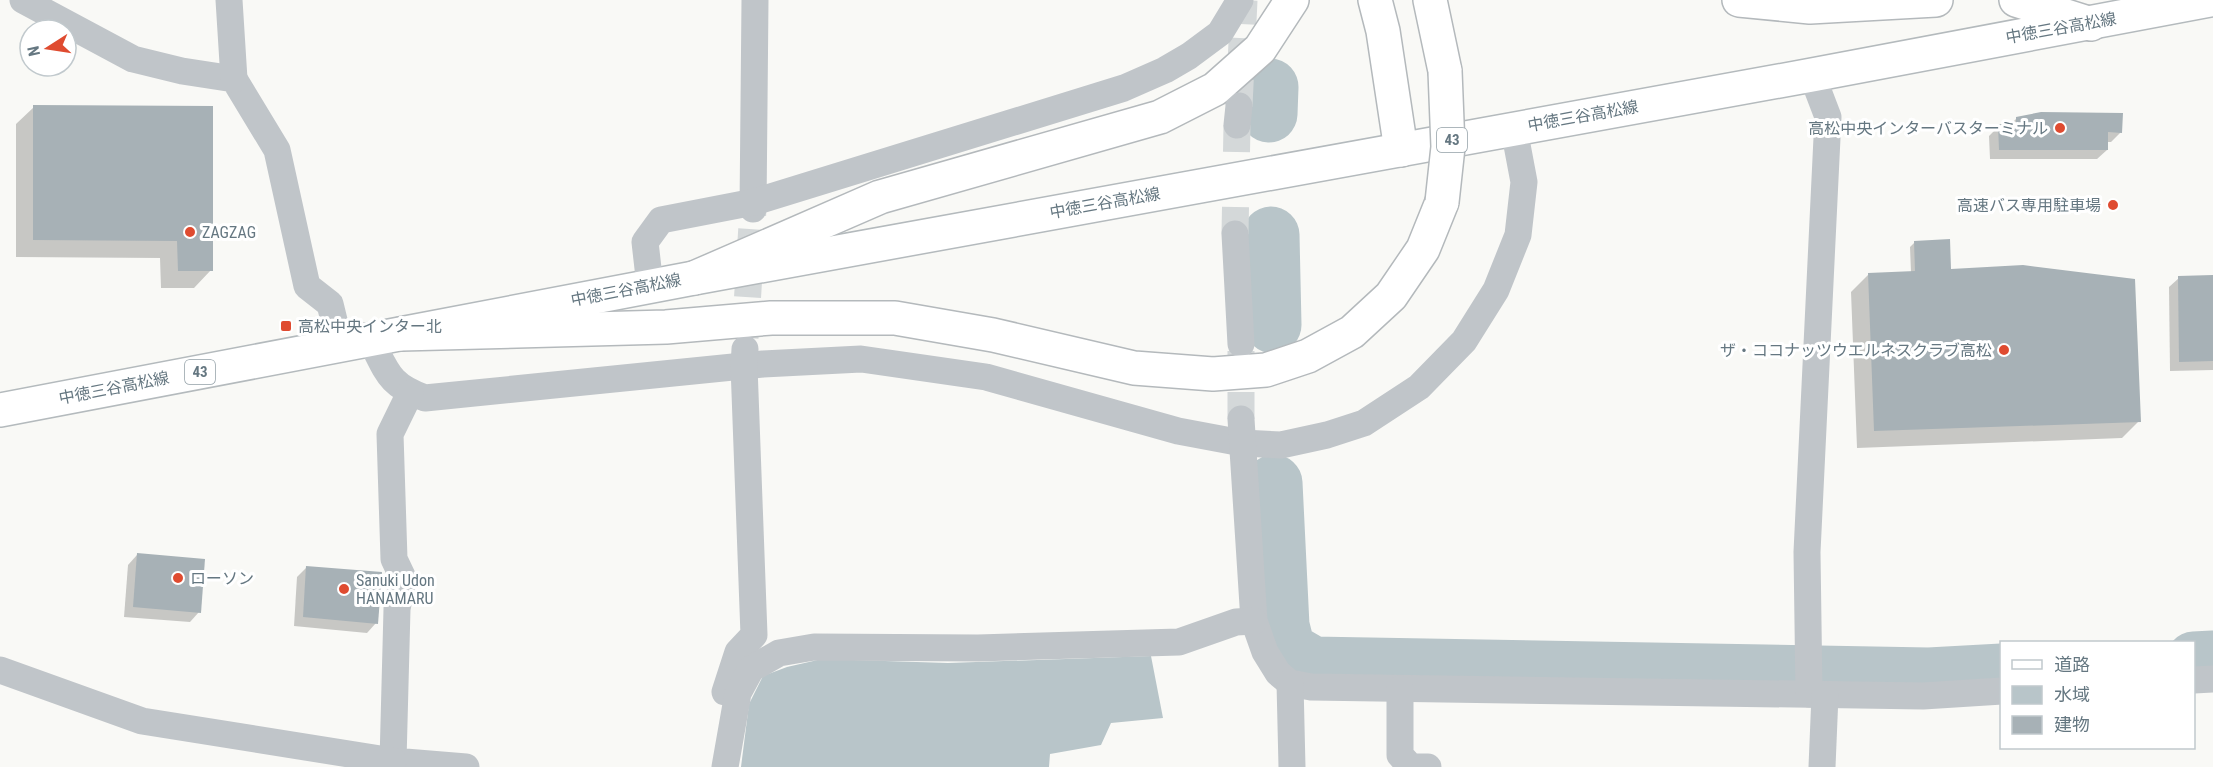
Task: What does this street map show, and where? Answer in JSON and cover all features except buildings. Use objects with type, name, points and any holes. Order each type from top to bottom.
[{"type":"main road","points":[[694,278],[880,197],[1160,117],[1215,89],[1260,49],[1292,0]]},
{"type":"main road","points":[[1375,0],[1383,31],[1401,150]]},
{"type":"main road","points":[[370,339],[666,327],[771,318],[895,318],[993,335],[1134,368],[1213,374],[1266,370],[1308,356],[1352,333],[1391,296],[1424,249],[1442,202],[1448,147],[1445,71],[1430,0]]},
{"type":"main road","points":[[1739,0],[1810,7],[1936,0]]},
{"type":"main road","points":[[2016,0],[2091,24]]},
{"type":"main road","name":"中徳三谷高松線","points":[[0,410],[650,286],[2091,24],[2130,8],[2210,0]]},
{"type":"street","points":[[23,0],[133,59],[182,71],[234,79]]},
{"type":"street","points":[[229,0],[234,79],[277,150],[307,286],[370,339],[391,379],[410,393],[425,398],[744,357],[861,359],[986,377],[1178,431],[1242,430],[1281,445],[1327,435],[1364,423],[1419,387],[1464,340],[1496,290],[1518,235],[1524,182],[1514,129]]},
{"type":"street","points":[[753,206],[755,0]]},
{"type":"street","points":[[650,286],[645,242],[661,220],[753,206],[1124,88],[1165,70],[1220,33],[1240,0]]},
{"type":"street","points":[[1812,75],[1827,117],[1807,552],[1813,684],[1822,767]]},
{"type":"street","points":[[1235,234],[1241,344]]},
{"type":"street","points":[[723,767],[717,738],[719,709],[738,652],[754,634],[744,357]]},
{"type":"street","points":[[393,761],[398,609],[403,578],[394,560],[390,434],[410,393]]},
{"type":"street","points":[[1242,430],[1254,621],[1265,652],[1278,673],[1290,682],[1311,687],[1400,689],[1813,684],[1923,696],[2000,692]]},
{"type":"street","points":[[723,767],[738,693],[751,669],[779,653],[814,647],[978,648],[1179,642],[1236,622],[1254,621]]},
{"type":"street","points":[[0,670],[142,721],[393,761],[466,767]]},
{"type":"street","points":[[2195,681],[2213,679]]},
{"type":"street","points":[[1290,682],[1292,767]]},
{"type":"street","points":[[1400,689],[1400,755],[1411,767],[1428,767]]},
{"type":"water","points":[[1151,656],[1163,718],[1111,723],[1101,745],[1050,754],[1049,767],[741,767],[749,704],[763,676],[787,667],[822,659],[948,663]]},
{"type":"waterway","points":[[1269,114],[1270,87]]},
{"type":"waterway","points":[[1271,235],[1273,325]]},
{"type":"waterway","points":[[1274,483],[1281,626],[1287,650],[1313,665],[1929,676],[2000,672]]},
{"type":"waterway","points":[[2195,660],[2213,659]]},
{"type":"tunnel","points":[[1239,106],[1244,0]]},
{"type":"tunnel","points":[[1235,234],[1237,125]]},
{"type":"tunnel","points":[[745,338],[753,209]]},
{"type":"tunnel","points":[[1241,351],[1241,419]]},
{"type":"place","name":"高松中央インターバスターミナル","points":[[2060,128]]},
{"type":"place","name":"高速バス専用駐車場","points":[[2113,205]]},
{"type":"place","name":"ZAGZAG","points":[[190,232]]},
{"type":"place","name":"高松中央インター北","points":[[286,326]]},
{"type":"place","name":"ザ・ココナッツウエルネスクラブ高松","points":[[2004,350]]},
{"type":"place","name":"ローソン","points":[[178,578]]},
{"type":"place","name":"Sanuki Udon HANAMARU","points":[[344,589]]}]
